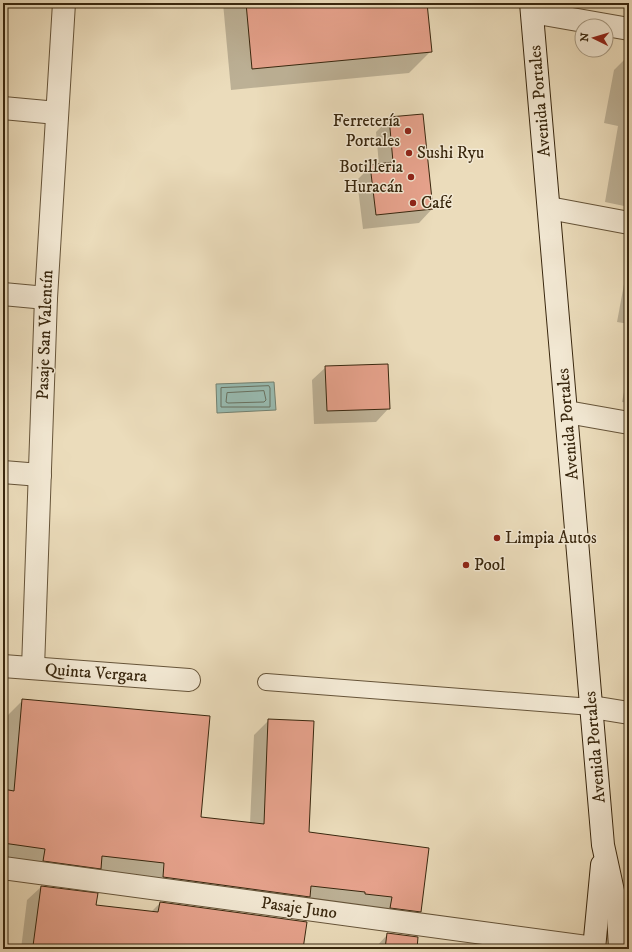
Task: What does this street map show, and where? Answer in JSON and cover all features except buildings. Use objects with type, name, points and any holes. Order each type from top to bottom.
[{"type":"street","name":"Pasaje San Valentín","points":[[33,668],[46,298],[64,3]]},
{"type":"street","points":[[532,7],[629,29]]},
{"type":"street","name":"Avenida Portales","points":[[532,7],[603,845],[594,948]]},
{"type":"street","points":[[3,108],[57,113]]},
{"type":"street","points":[[549,208],[629,223]]},
{"type":"street","points":[[3,294],[46,298]]},
{"type":"street","points":[[567,412],[629,423]]},
{"type":"street","points":[[3,472],[40,475]]},
{"type":"street","name":"Quinta Vergara","points":[[3,666],[189,680]]},
{"type":"street","points":[[592,707],[629,713]]},
{"type":"street","name":"Avenida Portales","points":[[603,845],[623,915],[620,949]]},
{"type":"street","name":"Pasaje Juno","points":[[3,868],[594,948]]},
{"type":"lane","points":[[266,682],[592,707]]},
{"type":"water","points":[[274,382],[276,410],[217,413],[216,384]]},
{"type":"place","name":"Ferretería Portales","points":[[408,131]]},
{"type":"place","name":"Sushi Ryu","points":[[409,153]]},
{"type":"place","name":"Botilleria Huracán","points":[[411,177]]},
{"type":"place","name":"Café","points":[[413,203]]},
{"type":"place","name":"Limpia Autos","points":[[497,538]]},
{"type":"place","name":"Pool","points":[[466,565]]}]
